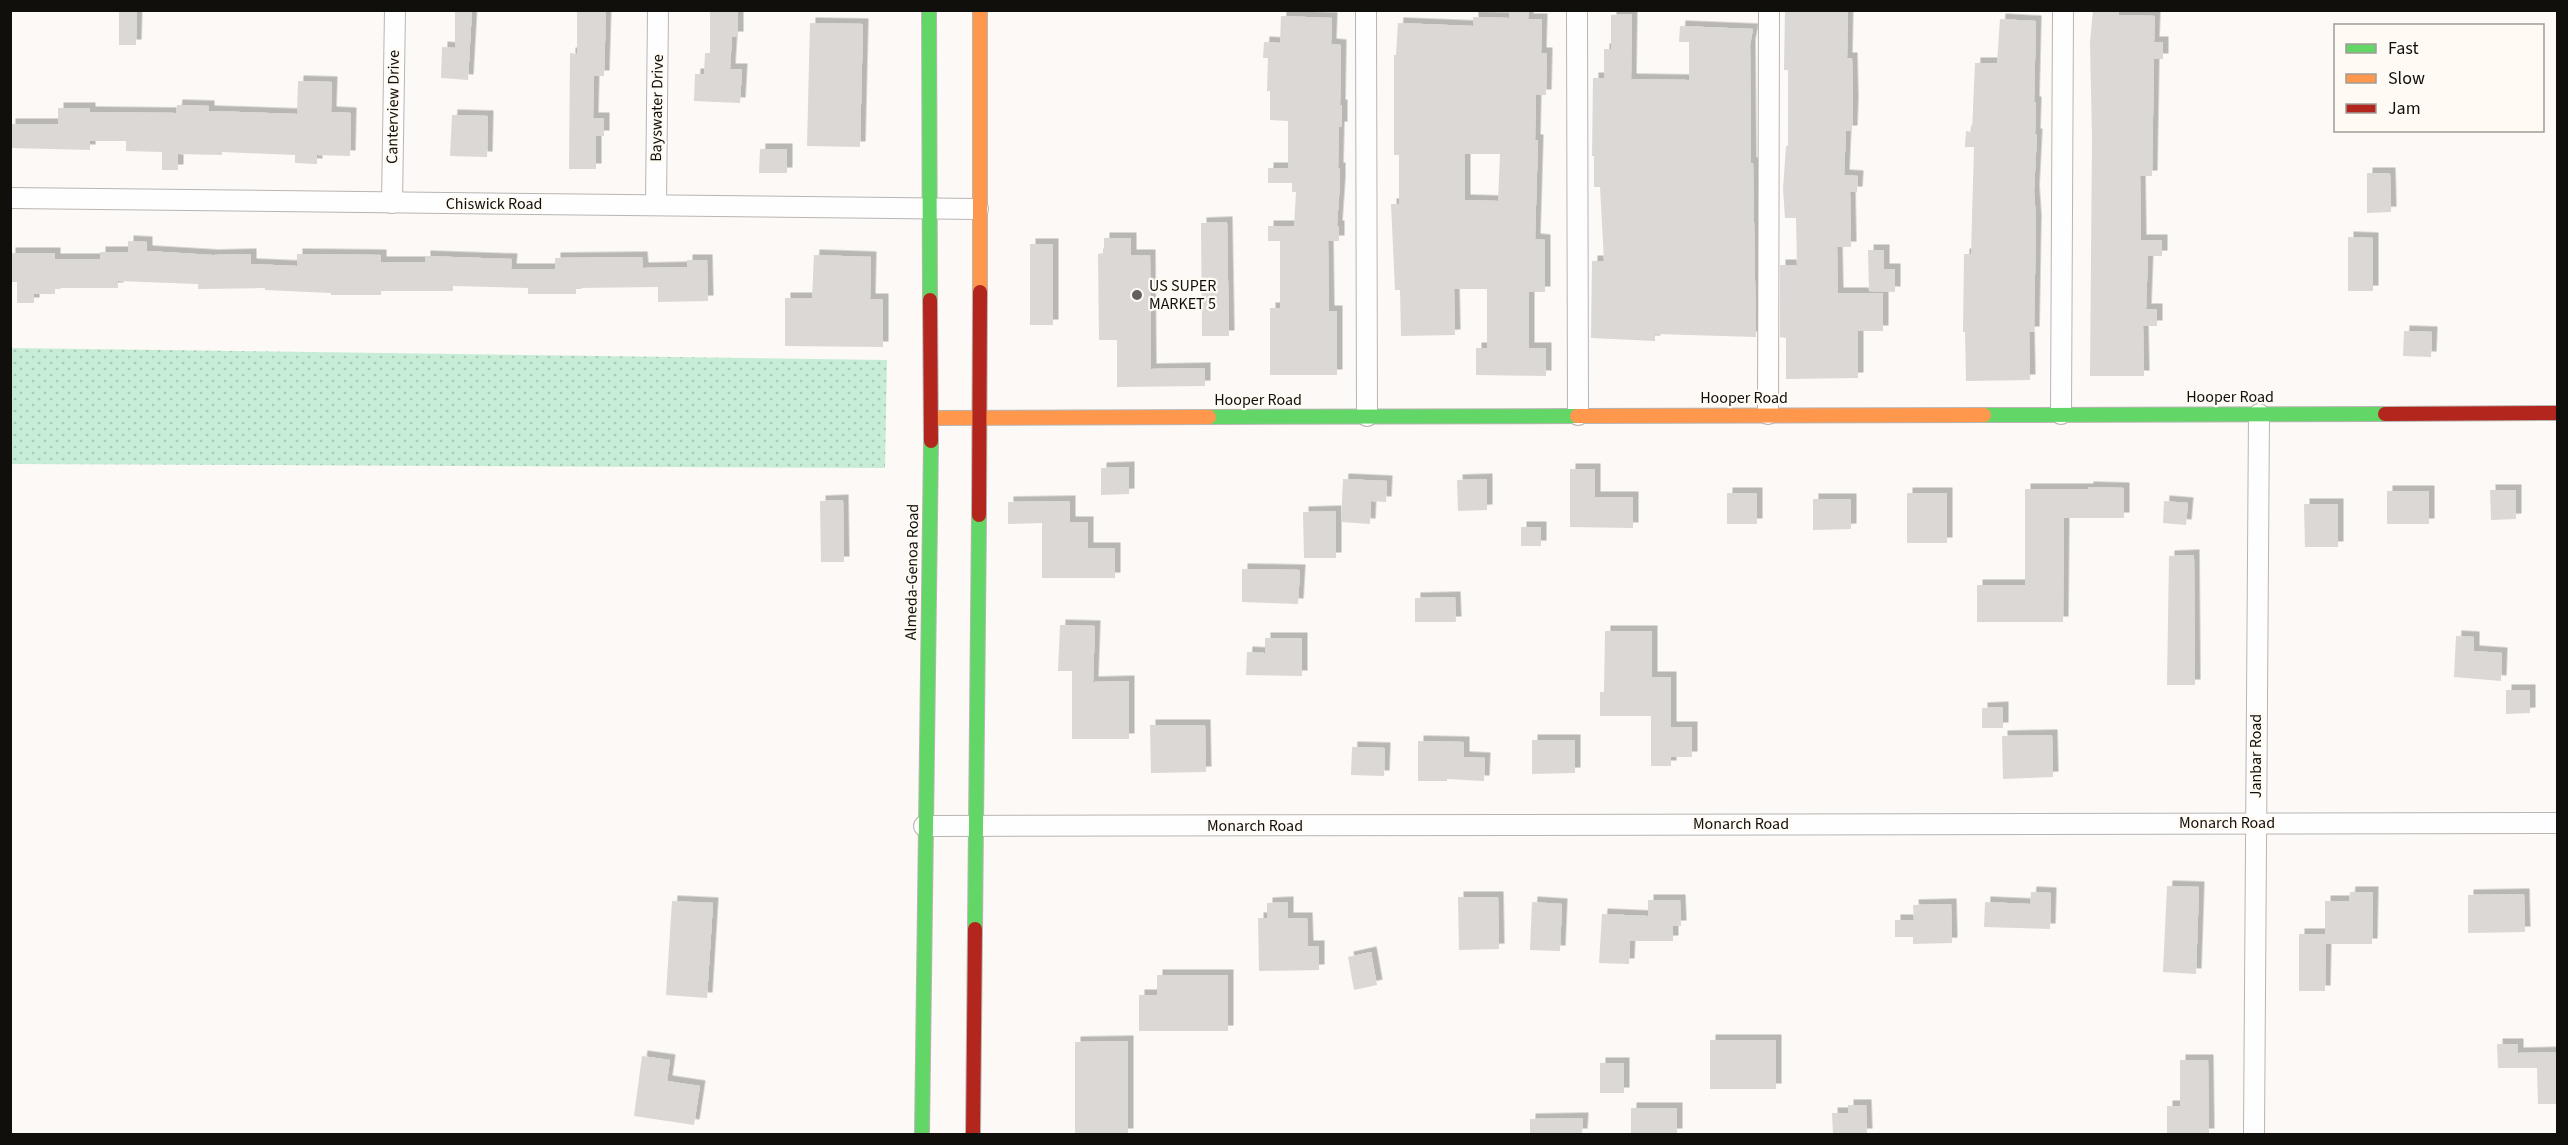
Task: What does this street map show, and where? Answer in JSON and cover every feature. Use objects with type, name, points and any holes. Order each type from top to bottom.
[{"type":"main road","name":"Almeda-Genoa Road","points":[[922,1134],[924,826],[931,418],[929,10]]},
{"type":"main road","points":[[973,1134],[974,826],[980,418],[978,208],[980,10]]},
{"type":"main road","name":"Hooper Road","points":[[931,418],[2558,413]]},
{"type":"street","name":"Canterview Drive","points":[[392,203],[395,10]]},
{"type":"street","name":"Bayswater Drive","points":[[656,205],[657,10]]},
{"type":"street","points":[[1366,10],[1367,416]]},
{"type":"street","points":[[1577,10],[1578,415]]},
{"type":"street","points":[[1768,414],[1769,10]]},
{"type":"street","points":[[2061,414],[2063,10]]},
{"type":"street","name":"Chiswick Road","points":[[10,198],[978,208]]},
{"type":"street","name":"Janbar Road","points":[[2254,1134],[2259,414]]},
{"type":"street","name":"Monarch Road","points":[[924,826],[2558,823]]},
{"type":"green space","points":[[11,348],[887,360],[885,468],[11,464]]},
{"type":"building","points":[[119,10],[137,10],[136,45],[119,45]]},
{"type":"building","points":[[455,10],[472,10],[468,80],[441,78],[442,47],[455,48]]},
{"type":"building","points":[[577,10],[606,10],[604,76],[594,76],[593,118],[604,118],[604,136],[596,136],[596,169],[569,169],[570,53],[577,54]]},
{"type":"building","points":[[710,10],[738,10],[738,37],[732,37],[730,69],[742,69],[740,103],[694,101],[695,74],[704,74],[705,53],[710,53]]},
{"type":"building","points":[[1509,10],[1529,10],[1528,19],[1542,19],[1541,53],[1547,53],[1546,95],[1536,95],[1535,140],[1538,140],[1535,239],[1545,240],[1545,292],[1529,292],[1529,348],[1546,348],[1546,376],[1476,375],[1476,348],[1487,348],[1487,289],[1454,289],[1455,335],[1401,336],[1400,290],[1395,290],[1391,204],[1399,204],[1399,155],[1394,155],[1394,55],[1396,55],[1398,23],[1473,26],[1473,17],[1509,18]],"holes":[[[1465,154],[1500,154],[1498,201],[1465,200]]]},
{"type":"building","points":[[1785,10],[1848,10],[1847,58],[1852,58],[1853,102],[1852,131],[1846,131],[1844,175],[1858,176],[1857,192],[1850,192],[1851,247],[1837,247],[1838,293],[1883,293],[1883,331],[1858,331],[1858,378],[1786,379],[1786,338],[1780,337],[1780,265],[1797,265],[1796,218],[1785,218],[1783,189],[1786,146],[1788,146],[1788,70],[1784,70]]},
{"type":"building","points":[[2093,10],[2119,10],[2119,15],[2155,16],[2154,42],[2163,42],[2163,59],[2154,59],[2152,176],[2140,176],[2141,240],[2162,240],[2162,256],[2148,256],[2146,309],[2157,309],[2157,326],[2143,326],[2144,376],[2090,376],[2092,138],[2090,42]]},
{"type":"building","points":[[1632,14],[1631,79],[1689,80],[1689,42],[1679,42],[1680,26],[1753,29],[1750,45],[1751,163],[1753,163],[1756,337],[1655,334],[1655,341],[1591,338],[1592,261],[1604,261],[1600,187],[1594,187],[1594,156],[1592,156],[1593,78],[1604,78],[1604,49],[1611,49],[1611,15]]},
{"type":"building","points":[[1281,16],[1332,18],[1331,44],[1341,45],[1342,127],[1339,127],[1340,183],[1337,226],[1339,226],[1339,241],[1328,241],[1329,311],[1337,311],[1337,375],[1270,375],[1270,308],[1280,308],[1280,241],[1268,241],[1268,226],[1294,226],[1296,192],[1292,192],[1292,183],[1268,183],[1268,168],[1288,168],[1288,121],[1270,120],[1270,91],[1267,91],[1268,58],[1263,58],[1264,42],[1280,43]]},
{"type":"building","points":[[2000,19],[2036,21],[2034,102],[2036,102],[2035,134],[2037,134],[2034,191],[2036,220],[2034,332],[2029,332],[2030,380],[1966,381],[1965,332],[1963,332],[1964,254],[1971,254],[1974,147],[1965,147],[1966,131],[1972,132],[1975,63],[1997,63]]},
{"type":"building","points":[[810,23],[863,24],[860,147],[807,146]]},
{"type":"building","points":[[298,81],[332,82],[331,112],[351,113],[350,156],[317,155],[317,164],[295,163],[295,155],[222,152],[222,155],[178,154],[178,170],[162,170],[162,152],[126,151],[126,141],[90,141],[90,150],[10,148],[10,124],[58,124],[58,108],[90,108],[90,112],[176,113],[177,105],[209,106],[209,111],[297,114]]},
{"type":"building","points":[[452,115],[488,116],[487,157],[450,156]]},
{"type":"building","points":[[760,149],[787,149],[787,173],[759,173]]},
{"type":"building","points":[[2367,173],[2390,173],[2391,212],[2367,213]]},
{"type":"building","points":[[1227,222],[1229,336],[1202,336],[1201,223]]},
{"type":"building","points":[[2348,237],[2373,238],[2373,291],[2348,291]]},
{"type":"building","points":[[1104,238],[1131,238],[1131,255],[1150,255],[1151,369],[1205,368],[1205,386],[1117,387],[1117,340],[1099,340],[1098,254],[1104,253]]},
{"type":"building","points":[[128,241],[147,242],[147,251],[213,255],[251,254],[251,264],[297,266],[297,254],[381,255],[381,262],[425,262],[425,256],[512,259],[511,269],[555,269],[555,258],[642,257],[643,268],[687,267],[687,260],[707,260],[708,301],[658,302],[658,287],[576,288],[576,294],[528,294],[528,288],[453,286],[453,291],[381,291],[381,295],[331,295],[331,293],[265,290],[265,288],[198,289],[198,284],[118,281],[118,288],[55,288],[55,294],[34,294],[34,303],[17,303],[17,282],[10,282],[10,253],[55,253],[55,259],[100,259],[100,252],[128,252]]},
{"type":"building","points":[[1030,244],[1053,244],[1053,325],[1030,325]]},
{"type":"building","points":[[1868,250],[1884,250],[1884,269],[1895,269],[1895,292],[1869,291]]},
{"type":"building","points":[[814,255],[871,257],[870,299],[883,299],[883,347],[785,346],[785,298],[812,298]]},
{"type":"building","points":[[2404,331],[2432,332],[2431,357],[2403,356]]},
{"type":"building","points":[[1129,467],[1129,494],[1101,495],[1101,468]]},
{"type":"building","points":[[1570,469],[1595,469],[1595,497],[1633,497],[1633,528],[1570,527]]},
{"type":"building","points":[[1343,479],[1387,481],[1386,502],[1371,501],[1370,524],[1341,522]]},
{"type":"building","points":[[1487,479],[1487,510],[1458,511],[1457,480]]},
{"type":"building","points":[[2088,487],[2124,488],[2124,518],[2064,518],[2063,622],[1977,622],[1977,585],[2025,585],[2025,489],[2088,489]]},
{"type":"building","points":[[2490,490],[2516,490],[2516,519],[2491,520]]},
{"type":"building","points":[[2387,491],[2429,491],[2429,524],[2387,524]]},
{"type":"building","points":[[1727,493],[1757,493],[1757,524],[1727,524]]},
{"type":"building","points":[[1907,493],[1947,493],[1947,543],[1907,543]]},
{"type":"building","points":[[1813,499],[1851,499],[1851,529],[1813,530]]},
{"type":"building","points":[[843,500],[844,562],[821,562],[820,501]]},
{"type":"building","points":[[1070,501],[1070,522],[1088,522],[1088,548],[1115,548],[1115,578],[1042,578],[1042,523],[1008,524],[1008,502]]},
{"type":"building","points":[[2164,501],[2188,503],[2186,525],[2163,523]]},
{"type":"building","points":[[2304,504],[2338,504],[2338,547],[2305,547]]},
{"type":"building","points":[[1336,511],[1336,558],[1304,558],[1303,512]]},
{"type":"building","points":[[1521,527],[1541,527],[1541,546],[1521,546]]},
{"type":"building","points":[[2194,555],[2195,685],[2167,685],[2169,556]]},
{"type":"building","points":[[1242,569],[1300,570],[1298,604],[1242,602]]},
{"type":"building","points":[[1455,597],[1456,622],[1415,622],[1415,598]]},
{"type":"building","points":[[1060,625],[1095,626],[1093,682],[1129,681],[1129,739],[1072,739],[1072,671],[1058,671]]},
{"type":"building","points":[[1605,631],[1652,631],[1652,677],[1671,677],[1671,727],[1692,727],[1692,757],[1671,757],[1671,766],[1651,766],[1651,716],[1600,716],[1600,692],[1604,692]]},
{"type":"building","points":[[2456,636],[2474,637],[2474,651],[2502,653],[2501,681],[2454,677]]},
{"type":"building","points":[[1265,638],[1302,638],[1302,676],[1246,675],[1247,652],[1265,653]]},
{"type":"building","points":[[2506,690],[2530,690],[2530,713],[2506,714]]},
{"type":"building","points":[[2003,707],[2003,728],[1982,728],[1982,708]]},
{"type":"building","points":[[1150,725],[1205,725],[1206,772],[1151,773]]},
{"type":"building","points":[[2052,735],[2053,777],[2003,779],[2002,736]]},
{"type":"building","points":[[1532,740],[1575,740],[1575,773],[1532,774]]},
{"type":"building","points":[[1418,741],[1464,742],[1464,757],[1485,758],[1484,781],[1447,779],[1447,781],[1418,781]]},
{"type":"building","points":[[1352,747],[1385,748],[1384,776],[1351,775]]},
{"type":"building","points":[[2167,886],[2199,887],[2196,974],[2163,972]]},
{"type":"building","points":[[2031,892],[2051,893],[2050,929],[1984,927],[1985,902],[2030,904]]},
{"type":"building","points":[[2350,892],[2373,892],[2372,944],[2326,944],[2325,991],[2299,991],[2299,934],[2325,934],[2325,901],[2349,901]]},
{"type":"building","points":[[2524,894],[2525,932],[2468,933],[2468,895]]},
{"type":"building","points":[[1458,897],[1498,897],[1499,949],[1459,950]]},
{"type":"building","points":[[1648,900],[1680,900],[1681,926],[1673,926],[1673,941],[1630,941],[1629,964],[1599,963],[1602,914],[1648,916]]},
{"type":"building","points":[[672,901],[713,903],[707,998],[666,995]]},
{"type":"building","points":[[1288,902],[1288,918],[1307,918],[1308,946],[1319,946],[1319,970],[1259,971],[1258,918],[1267,918],[1267,903]]},
{"type":"building","points":[[1532,902],[1562,904],[1560,951],[1530,950]]},
{"type":"building","points":[[1951,904],[1952,943],[1913,944],[1913,937],[1895,937],[1895,920],[1914,920],[1913,905]]},
{"type":"building","points":[[1371,952],[1377,985],[1354,990],[1348,957]]},
{"type":"building","points":[[1157,975],[1228,975],[1228,1031],[1139,1031],[1139,995],[1157,995]]},
{"type":"building","points":[[1710,1040],[1776,1040],[1776,1089],[1710,1089]]},
{"type":"building","points":[[1128,1041],[1128,1134],[1075,1134],[1075,1042]]},
{"type":"building","points":[[2497,1044],[2518,1044],[2518,1053],[2558,1052],[2558,1104],[2538,1104],[2537,1068],[2498,1068]]},
{"type":"building","points":[[642,1056],[670,1060],[667,1081],[700,1086],[694,1125],[634,1116]]},
{"type":"building","points":[[2180,1060],[2208,1060],[2209,1134],[2167,1134],[2167,1106],[2180,1106]]},
{"type":"building","points":[[1600,1063],[1624,1063],[1624,1093],[1600,1093]]},
{"type":"building","points":[[1848,1105],[1866,1105],[1867,1134],[1833,1134],[1832,1113],[1848,1113]]},
{"type":"building","points":[[1631,1108],[1677,1108],[1677,1134],[1631,1134]]},
{"type":"building","points":[[1583,1118],[1582,1134],[1530,1134],[1530,1119]]},
{"type":"traffic: fast","points":[[929,10],[930,300]]},
{"type":"traffic: fast","points":[[1984,415],[2385,414]]},
{"type":"traffic: fast","points":[[1209,417],[1577,416]]},
{"type":"traffic: fast","points":[[922,1134],[931,441]]},
{"type":"traffic: fast","points":[[975,929],[979,515]]},
{"type":"traffic: slow","points":[[980,10],[980,292]]},
{"type":"traffic: slow","points":[[1577,416],[1984,415]]},
{"type":"traffic: slow","points":[[931,418],[1209,417]]},
{"type":"traffic: jam","points":[[979,515],[980,292]]},
{"type":"traffic: jam","points":[[930,300],[931,441]]},
{"type":"traffic: jam","points":[[2385,414],[2558,413]]},
{"type":"traffic: jam","points":[[973,1134],[975,929]]},
{"type":"place","name":"US SUPER MARKET 5","points":[[1137,295]]}]
